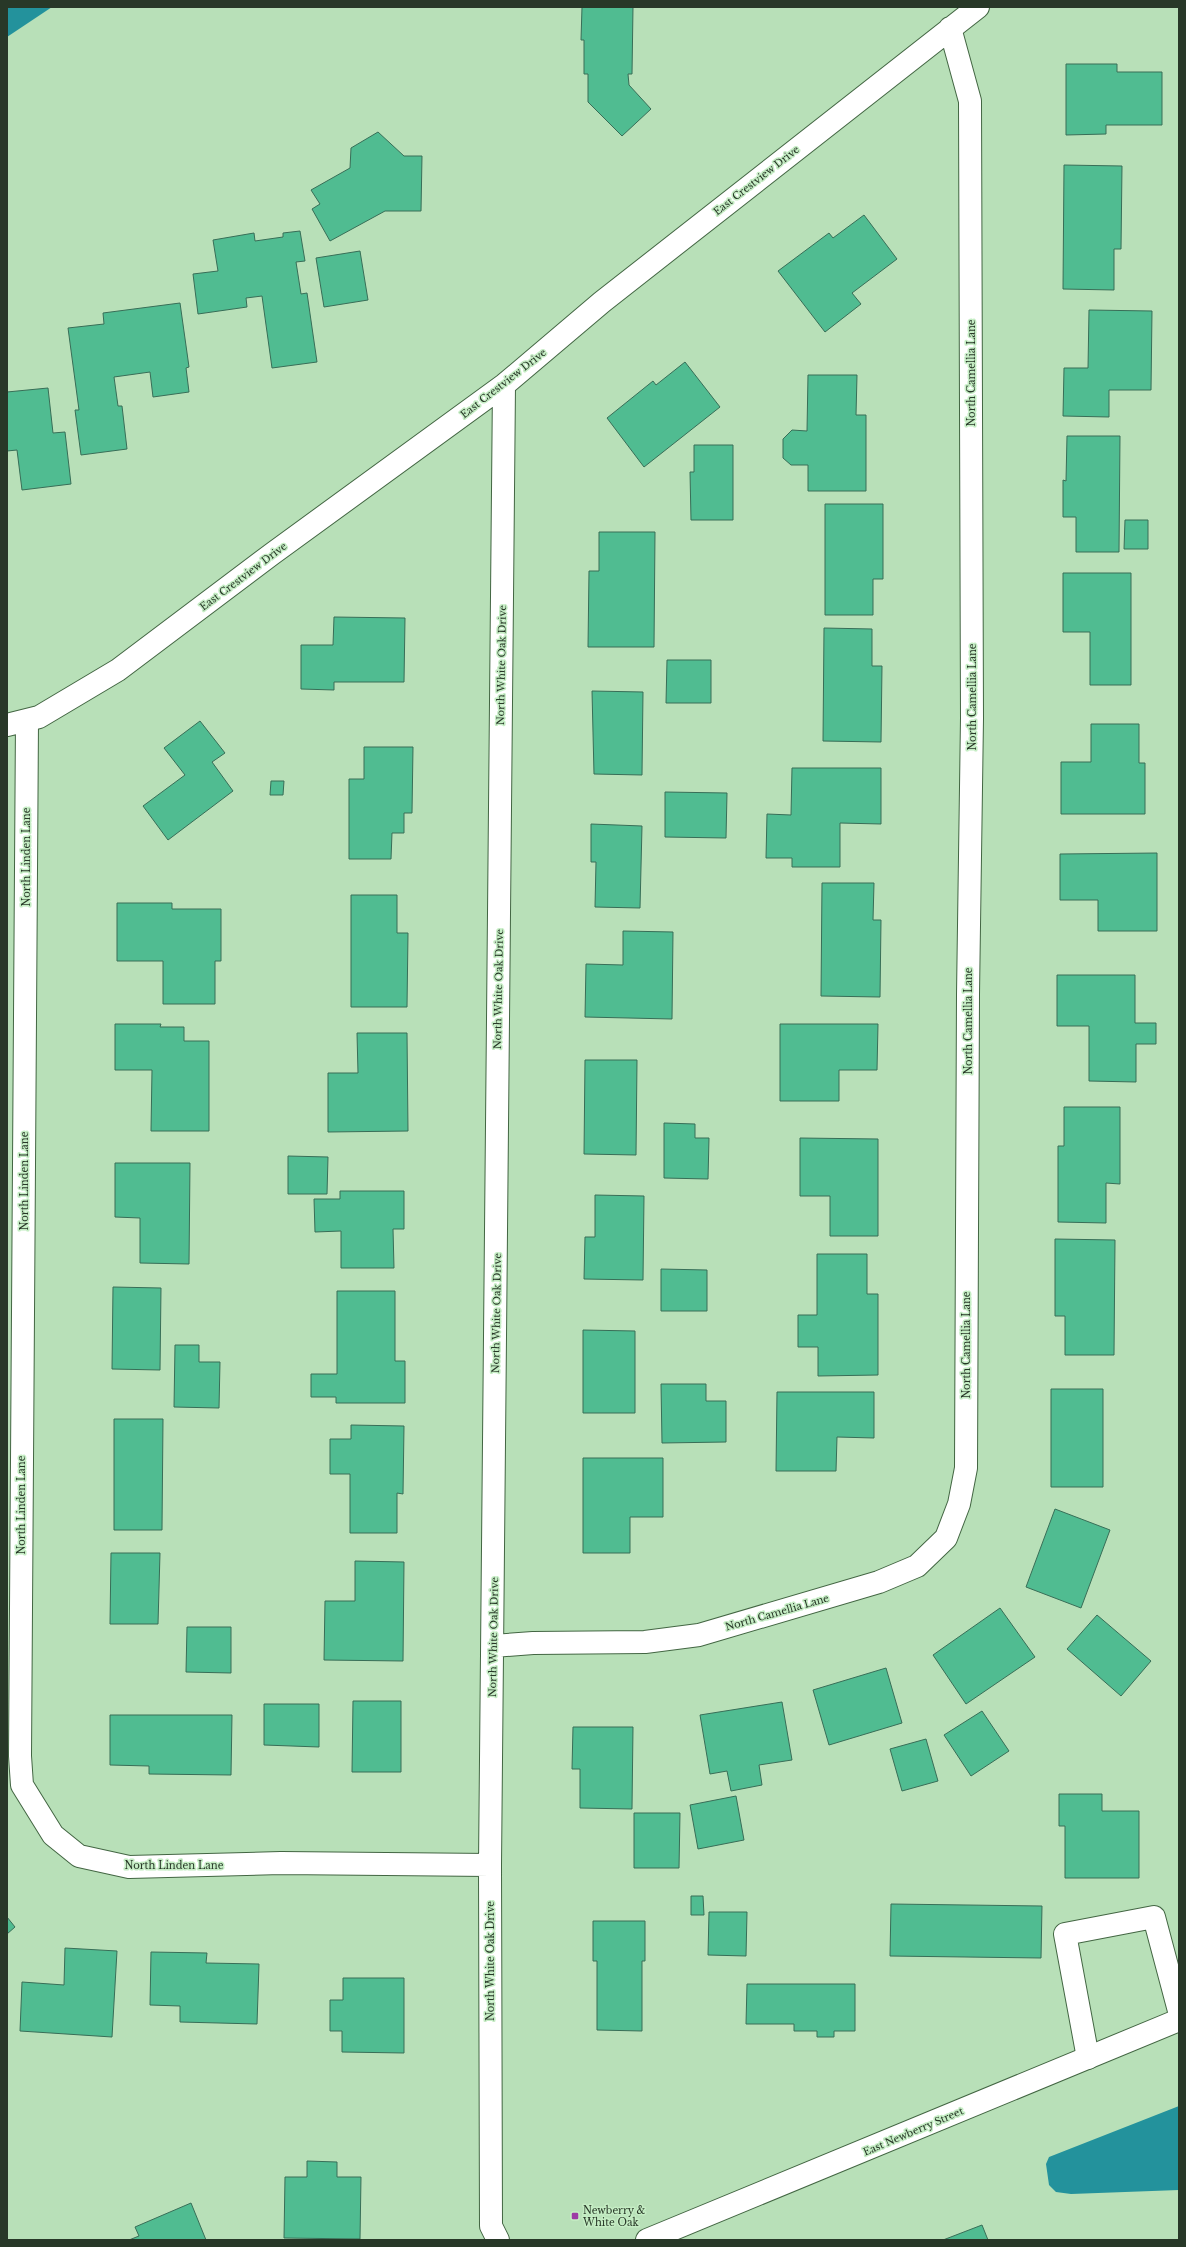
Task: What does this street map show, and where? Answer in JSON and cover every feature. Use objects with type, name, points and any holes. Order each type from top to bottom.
[{"type":"street","name":"East Crestview Drive","points":[[17,723],[39,717],[118,670],[272,554],[504,385],[602,302],[978,7]]},
{"type":"street","name":"North Camellia Lane","points":[[493,1646],[533,1643],[645,1642],[699,1635],[879,1582],[917,1566],[942,1543],[946,1538],[959,1504],[966,1468],[968,1002],[972,718],[970,101],[950,28]]},
{"type":"street","name":"North White Oak Drive","points":[[498,2240],[491,2226],[490,1865],[504,385]]},
{"type":"street","name":"North Linden Lane","points":[[17,723],[20,1748],[22,1784],[53,1835],[79,1856],[129,1866],[281,1864],[490,1865]]},
{"type":"street","points":[[1088,2058],[1065,1934],[1154,1917],[1179,2011]]},
{"type":"street","name":"East Newberry Street","points":[[647,2240],[680,2234],[1179,2020]]},
{"type":"water","points":[[7,7],[52,7],[7,37]]},
{"type":"water","points":[[1179,2106],[1179,2190],[1071,2194],[1056,2192],[1049,2185],[1046,2164],[1049,2157]]},
{"type":"building","points":[[582,7],[633,7],[632,74],[628,74],[629,85],[651,109],[622,136],[588,102],[588,74],[584,74],[584,40],[581,40]]},
{"type":"building","points":[[1066,64],[1117,64],[1117,72],[1162,72],[1162,125],[1106,125],[1106,134],[1066,135]]},
{"type":"building","points":[[378,132],[404,156],[422,156],[421,211],[385,211],[330,241],[312,209],[320,204],[311,190],[350,168],[351,148]]},
{"type":"building","points":[[1064,165],[1122,166],[1121,249],[1114,249],[1114,290],[1063,289]]},
{"type":"building","points":[[864,215],[897,259],[852,293],[861,304],[825,332],[778,271],[829,233],[833,238]]},
{"type":"building","points":[[300,231],[305,261],[296,262],[301,294],[307,293],[317,362],[272,368],[262,296],[246,298],[247,307],[198,314],[193,274],[218,271],[213,240],[254,233],[255,241],[283,237],[283,233]]},
{"type":"building","points":[[360,251],[368,300],[324,307],[316,258]]},
{"type":"building","points":[[180,303],[189,367],[186,368],[189,392],[153,397],[150,372],[114,377],[118,406],[122,406],[127,449],[81,455],[75,410],[79,410],[68,328],[104,324],[103,313]]},
{"type":"building","points":[[1089,310],[1152,311],[1151,390],[1109,390],[1109,417],[1063,416],[1064,368],[1088,368]]},
{"type":"building","points":[[685,362],[720,407],[644,467],[607,418],[653,381],[656,385]]},
{"type":"building","points":[[808,375],[857,375],[856,415],[866,415],[866,491],[808,491],[808,465],[791,465],[783,458],[783,439],[792,430],[807,431]]},
{"type":"building","points":[[48,388],[53,433],[65,432],[71,484],[22,490],[17,450],[7,451],[7,392]]},
{"type":"building","points":[[1067,436],[1120,436],[1119,552],[1076,552],[1076,517],[1063,517],[1063,480],[1066,481]]},
{"type":"building","points":[[694,445],[733,445],[733,520],[691,520],[690,472],[694,472]]},
{"type":"building","points":[[825,504],[883,504],[883,579],[873,579],[873,615],[825,615]]},
{"type":"building","points":[[1125,520],[1148,520],[1148,549],[1124,549]]},
{"type":"building","points":[[599,532],[655,532],[654,647],[588,647],[589,571],[599,571]]},
{"type":"building","points":[[1063,573],[1131,573],[1131,685],[1090,685],[1090,632],[1063,632]]},
{"type":"building","points":[[334,617],[405,618],[404,682],[334,682],[334,690],[301,689],[301,645],[333,645]]},
{"type":"building","points":[[824,628],[872,629],[872,666],[882,666],[881,742],[823,741]]},
{"type":"building","points":[[667,660],[711,660],[711,703],[666,703]]},
{"type":"building","points":[[592,691],[643,692],[642,775],[594,774]]},
{"type":"building","points":[[200,721],[225,753],[212,762],[233,791],[168,840],[143,806],[185,775],[164,748]]},
{"type":"building","points":[[1091,724],[1139,724],[1139,763],[1145,763],[1145,814],[1061,814],[1061,762],[1091,762]]},
{"type":"building","points":[[364,747],[413,747],[412,813],[404,813],[404,833],[392,833],[391,859],[349,859],[349,779],[364,779]]},
{"type":"building","points":[[792,768],[881,768],[881,824],[840,823],[840,867],[792,867],[792,858],[766,858],[767,814],[791,815]]},
{"type":"building","points":[[271,781],[284,781],[283,795],[270,795]]},
{"type":"building","points":[[665,792],[727,793],[726,838],[665,837]]},
{"type":"building","points":[[591,824],[642,826],[640,908],[595,907],[596,862],[591,862]]},
{"type":"building","points":[[1157,853],[1157,931],[1098,931],[1098,900],[1060,900],[1060,854]]},
{"type":"building","points":[[822,883],[874,883],[873,920],[881,920],[880,997],[821,996]]},
{"type":"building","points":[[351,895],[397,895],[397,933],[408,933],[407,1007],[351,1007]]},
{"type":"building","points":[[117,903],[172,903],[172,909],[221,909],[221,961],[215,961],[215,1004],[163,1004],[163,961],[117,961]]},
{"type":"building","points":[[623,931],[673,932],[672,1019],[585,1017],[586,964],[623,965]]},
{"type":"building","points":[[1057,975],[1135,975],[1135,1023],[1156,1023],[1156,1044],[1136,1044],[1136,1082],[1089,1081],[1089,1026],[1057,1026]]},
{"type":"building","points":[[115,1024],[161,1024],[160,1027],[184,1027],[184,1041],[209,1041],[209,1131],[151,1131],[152,1070],[115,1070]]},
{"type":"building","points":[[780,1024],[878,1024],[877,1070],[839,1070],[839,1101],[780,1101]]},
{"type":"building","points":[[357,1033],[407,1033],[408,1131],[328,1132],[328,1073],[358,1073]]},
{"type":"building","points":[[585,1060],[637,1060],[636,1155],[584,1154]]},
{"type":"building","points":[[1064,1107],[1120,1107],[1120,1184],[1106,1183],[1106,1223],[1058,1222],[1058,1146],[1064,1146]]},
{"type":"building","points":[[664,1123],[695,1124],[695,1138],[709,1138],[708,1179],[664,1178]]},
{"type":"building","points":[[800,1138],[878,1139],[878,1236],[830,1236],[830,1196],[800,1196]]},
{"type":"building","points":[[288,1156],[328,1157],[327,1194],[288,1194]]},
{"type":"building","points":[[115,1163],[190,1163],[189,1264],[140,1263],[140,1218],[115,1217]]},
{"type":"building","points":[[340,1191],[404,1191],[404,1229],[393,1229],[394,1268],[341,1268],[341,1231],[315,1232],[314,1199],[340,1199]]},
{"type":"building","points":[[595,1195],[644,1196],[643,1280],[584,1279],[585,1237],[595,1237]]},
{"type":"building","points":[[1055,1239],[1115,1240],[1114,1355],[1065,1355],[1065,1316],[1055,1316]]},
{"type":"building","points":[[817,1254],[867,1254],[867,1294],[878,1294],[878,1375],[818,1376],[818,1347],[798,1347],[798,1315],[817,1315]]},
{"type":"building","points":[[661,1269],[707,1270],[707,1311],[661,1311]]},
{"type":"building","points":[[113,1287],[161,1288],[160,1370],[112,1369]]},
{"type":"building","points":[[337,1291],[395,1291],[395,1361],[405,1361],[405,1403],[336,1403],[336,1397],[311,1397],[311,1374],[337,1374]]},
{"type":"building","points":[[583,1330],[635,1331],[635,1413],[583,1413]]},
{"type":"building","points":[[175,1345],[199,1345],[199,1362],[220,1362],[219,1408],[174,1407]]},
{"type":"building","points":[[661,1384],[706,1384],[706,1401],[726,1401],[726,1442],[662,1443]]},
{"type":"building","points":[[1051,1389],[1103,1389],[1103,1487],[1051,1487]]},
{"type":"building","points":[[777,1392],[874,1392],[874,1438],[837,1437],[836,1471],[776,1471]]},
{"type":"building","points":[[114,1419],[163,1419],[162,1530],[114,1530]]},
{"type":"building","points":[[351,1425],[404,1426],[403,1494],[397,1493],[397,1533],[350,1533],[350,1474],[330,1474],[330,1439],[351,1439]]},
{"type":"building","points":[[583,1458],[663,1458],[663,1517],[630,1517],[630,1553],[583,1553]]},
{"type":"building","points":[[1055,1509],[1110,1530],[1081,1608],[1026,1587]]},
{"type":"building","points":[[111,1553],[160,1553],[158,1624],[110,1624]]},
{"type":"building","points":[[355,1561],[404,1562],[403,1661],[324,1660],[325,1601],[355,1601]]},
{"type":"building","points":[[1000,1608],[1035,1657],[966,1704],[933,1655]]},
{"type":"building","points":[[1097,1615],[1151,1661],[1121,1696],[1067,1649]]},
{"type":"building","points":[[187,1627],[231,1627],[231,1673],[186,1672]]},
{"type":"building","points":[[886,1668],[902,1723],[829,1745],[813,1690]]},
{"type":"building","points":[[353,1701],[401,1701],[401,1772],[352,1772]]},
{"type":"building","points":[[782,1702],[792,1760],[759,1765],[762,1785],[731,1791],[727,1771],[710,1774],[700,1715]]},
{"type":"building","points":[[264,1704],[319,1704],[319,1747],[264,1745]]},
{"type":"building","points":[[982,1711],[1009,1751],[971,1776],[944,1735]]},
{"type":"building","points":[[110,1715],[232,1715],[231,1775],[149,1774],[149,1766],[110,1765]]},
{"type":"building","points":[[573,1727],[633,1727],[632,1809],[580,1808],[580,1769],[572,1769]]},
{"type":"building","points":[[926,1739],[938,1781],[902,1791],[890,1749]]},
{"type":"building","points":[[1059,1794],[1102,1794],[1102,1811],[1139,1811],[1139,1878],[1065,1878],[1065,1826],[1059,1826]]},
{"type":"building","points":[[736,1796],[744,1840],[698,1849],[690,1805]]},
{"type":"building","points":[[634,1813],[680,1813],[679,1868],[634,1868]]},
{"type":"building","points":[[691,1896],[703,1896],[704,1915],[691,1915]]},
{"type":"building","points":[[891,1904],[1042,1906],[1041,1958],[890,1956]]},
{"type":"building","points":[[709,1912],[747,1912],[746,1956],[708,1955]]},
{"type":"building","points":[[7,1917],[15,1927],[7,1934]]},
{"type":"building","points":[[593,1921],[645,1921],[645,1961],[642,1961],[642,2031],[597,2030],[597,1961],[593,1961]]},
{"type":"building","points":[[65,1948],[117,1951],[112,2037],[20,2031],[22,1982],[64,1985]]},
{"type":"building","points":[[151,1952],[207,1953],[206,1963],[259,1964],[257,2024],[180,2022],[180,2006],[150,2005]]},
{"type":"building","points":[[343,1978],[404,1978],[404,2053],[342,2052],[342,2031],[330,2031],[330,2000],[343,2000]]},
{"type":"building","points":[[747,1984],[855,1984],[855,2031],[834,2031],[834,2037],[817,2037],[817,2031],[794,2031],[794,2024],[746,2024]]},
{"type":"building","points":[[307,2161],[337,2162],[337,2177],[361,2177],[360,2239],[284,2238],[285,2177],[307,2177]]},
{"type":"building","points":[[191,2203],[206,2240],[129,2240],[139,2236],[135,2227]]},
{"type":"building","points":[[982,2225],[988,2240],[943,2240]]},
{"type":"place","name":"Newberry & White Oak","points":[[575,2216]]}]
